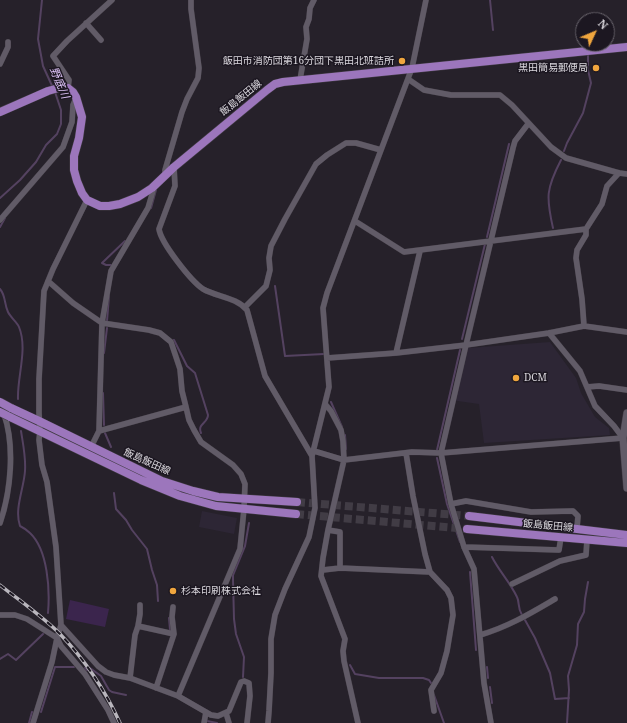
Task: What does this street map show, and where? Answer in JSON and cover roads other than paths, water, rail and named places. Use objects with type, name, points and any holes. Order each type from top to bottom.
[{"type":"main road","name":"飯島飯田線","points":[[87,200],[100,206],[120,204],[138,197],[152,188],[174,167],[275,84],[412,68],[627,47]]},
{"type":"main road","points":[[0,112],[48,91],[65,87],[76,96],[82,117],[79,138],[74,156],[74,170],[82,193],[87,200]]},
{"type":"main road","name":"飯島飯田線","points":[[0,401],[11,408],[162,481],[218,497],[297,502]]},
{"type":"main road","name":"飯島飯田線","points":[[0,412],[166,491],[186,498],[216,506],[296,514]]},
{"type":"main road","name":"飯島飯田線","points":[[468,516],[627,534]]},
{"type":"main road","name":"飯島飯田線","points":[[467,529],[627,543]]},
{"type":"street","points":[[65,87],[69,80],[53,56],[86,23],[112,0]]},
{"type":"street","points":[[165,175],[165,170],[182,112],[198,78],[199,68],[191,0]]},
{"type":"street","points":[[300,80],[307,39],[306,27],[309,19],[310,8],[314,0]]},
{"type":"street","points":[[268,723],[271,673],[271,639],[275,615],[285,589],[310,537],[314,508],[313,454],[329,386],[323,308],[327,293],[412,68],[426,0]]},
{"type":"street","points":[[86,23],[101,40]]},
{"type":"street","points":[[0,64],[8,47],[8,42]]},
{"type":"street","points":[[408,79],[424,90],[450,95],[500,95],[512,104],[528,124],[551,147],[566,158],[627,174]]},
{"type":"street","points":[[0,220],[63,147],[72,122],[73,105],[76,96]]},
{"type":"street","points":[[491,723],[484,683],[474,569],[464,547],[451,504],[441,453],[512,148],[515,141],[528,124]]},
{"type":"street","points":[[244,307],[266,286],[270,270],[269,258],[271,246],[316,164],[346,143],[356,143],[381,150]]},
{"type":"street","points":[[174,167],[175,186],[159,229],[162,239],[194,281],[203,289],[234,300],[247,310],[265,376],[313,454],[344,460],[412,452],[441,453],[623,438]]},
{"type":"street","points":[[584,326],[576,258],[577,250],[586,235],[586,229],[602,204],[607,186],[619,173]]},
{"type":"street","points":[[91,447],[100,431],[102,323],[111,271],[120,252],[148,208],[153,191],[152,188]]},
{"type":"street","points":[[33,723],[62,625],[56,547],[48,482],[42,466],[39,440],[39,379],[44,291],[87,200]]},
{"type":"street","points":[[355,221],[404,252],[586,229]]},
{"type":"street","points":[[396,353],[420,250]]},
{"type":"street","points":[[48,281],[73,303],[102,323],[160,333],[171,342],[180,369],[182,390],[189,420],[202,442],[233,465],[241,474],[245,484],[240,549],[178,696]]},
{"type":"street","points":[[327,358],[396,353],[466,345],[549,333],[584,326],[627,332]]},
{"type":"street","points":[[549,333],[580,371],[595,406],[623,438]]},
{"type":"street","points":[[587,387],[599,386],[627,390]]},
{"type":"street","points":[[0,401],[8,425],[10,465],[0,524]]},
{"type":"street","points":[[325,404],[331,411],[341,430],[344,460],[322,558],[323,570],[321,576],[344,640],[344,661],[358,723]]},
{"type":"street","points":[[100,431],[186,407]]},
{"type":"street","points":[[627,413],[623,438],[627,488]]},
{"type":"street","points":[[406,453],[421,540],[430,572],[447,590],[451,598],[453,615],[448,651],[441,673],[431,690],[434,711]]},
{"type":"street","points":[[451,504],[466,501],[531,512],[573,511],[578,516],[578,528]]},
{"type":"street","points":[[328,530],[340,532],[340,568]]},
{"type":"street","points":[[560,561],[558,550],[561,538]]},
{"type":"street","points":[[512,584],[560,561],[586,555],[587,540]]},
{"type":"street","points":[[464,547],[558,550]]},
{"type":"street","points":[[323,570],[340,568],[430,572]]},
{"type":"street","points":[[480,635],[497,630],[522,619],[555,599]]},
{"type":"street","points":[[130,678],[140,614],[140,605]]},
{"type":"street","points":[[156,688],[174,634],[172,616],[173,607]]},
{"type":"street","points":[[0,615],[15,615],[26,619],[57,638],[61,646],[82,670],[108,710],[114,723]]},
{"type":"street","points":[[62,625],[98,666],[114,675],[130,678],[178,696],[211,715],[218,716],[229,711],[233,705],[239,686],[241,682],[244,681],[249,684],[250,688],[247,723]]},
{"type":"street","points":[[138,626],[174,634]]},
{"type":"street","points":[[204,723],[206,712]]},
{"type":"street","points":[[226,713],[229,723]]},
{"type":"waterway","name":"野底川","points":[[42,0],[38,39],[43,66],[53,88]]},
{"type":"waterway","points":[[490,0],[493,30]]},
{"type":"waterway","points":[[564,151],[583,113],[591,83],[588,70],[588,54]]},
{"type":"waterway","name":"野底川","points":[[0,198],[20,180],[36,162],[46,145],[57,134],[61,124],[61,110],[55,92]]},
{"type":"waterway","points":[[487,237],[509,144]]},
{"type":"waterway","points":[[553,228],[548,201],[552,178],[561,160]]},
{"type":"waterway","points":[[151,208],[156,190]]},
{"type":"waterway","points":[[0,227],[5,218]]},
{"type":"waterway","points":[[111,265],[102,263],[125,241]]},
{"type":"waterway","points":[[462,339],[485,244]]},
{"type":"waterway","points":[[275,286],[285,356],[324,354]]},
{"type":"waterway","points":[[0,289],[8,312],[18,325],[22,336],[18,399]]},
{"type":"waterway","points":[[107,321],[109,296]]},
{"type":"waterway","points":[[104,353],[107,328]]},
{"type":"waterway","points":[[174,340],[187,366],[195,373],[208,415],[208,418],[201,425],[201,433]]},
{"type":"waterway","points":[[437,450],[460,350]]},
{"type":"waterway","points":[[103,393],[104,425]]},
{"type":"waterway","points":[[331,402],[342,427]]},
{"type":"waterway","points":[[21,431],[25,466],[18,519],[20,526],[29,532],[41,549],[48,582],[48,613]]},
{"type":"waterway","points":[[105,433],[111,447]]},
{"type":"waterway","points":[[345,435],[346,449]]},
{"type":"waterway","points":[[437,458],[447,504],[460,542]]},
{"type":"waterway","points":[[114,493],[116,509],[147,549],[157,585],[158,601]]},
{"type":"waterway","points":[[243,677],[244,657],[236,634],[234,619],[233,575],[245,546],[249,523]]},
{"type":"waterway","points":[[492,557],[518,599],[522,615]]},
{"type":"waterway","points":[[470,572],[476,650]]},
{"type":"waterway","points":[[567,723],[569,690],[568,676],[577,645],[578,624],[584,612],[588,582]]},
{"type":"waterway","points":[[169,618],[170,630]]},
{"type":"waterway","points":[[525,620],[535,638],[550,673],[555,699],[569,698]]},
{"type":"waterway","points":[[0,659],[8,654],[16,660],[43,634]]},
{"type":"waterway","points":[[350,665],[355,674],[379,678],[423,678],[429,680],[431,683]]},
{"type":"waterway","points":[[41,712],[55,667],[74,667]]},
{"type":"waterway","points":[[487,667],[488,678]]},
{"type":"waterway","points":[[90,668],[101,676],[109,690],[126,695]]},
{"type":"waterway","points":[[490,687],[492,703]]},
{"type":"waterway","points":[[434,695],[444,723]]},
{"type":"waterway","points":[[29,723],[32,712]]},
{"type":"waterway","points":[[207,721],[217,723]]},
{"type":"tunnel","points":[[297,502],[469,516]]},
{"type":"tunnel","points":[[296,514],[467,529]]},
{"type":"railway","points":[[0,585],[46,621],[78,654],[94,676],[120,723]]},
{"type":"place","name":"飯田市消防団第16分団下黒田北班詰所","points":[[402,61]]},
{"type":"place","name":"黒田簡易郵便局","points":[[596,68]]},
{"type":"place","name":"DCM","points":[[516,378]]},
{"type":"place","name":"杉本印刷株式会社","points":[[173,591]]}]
